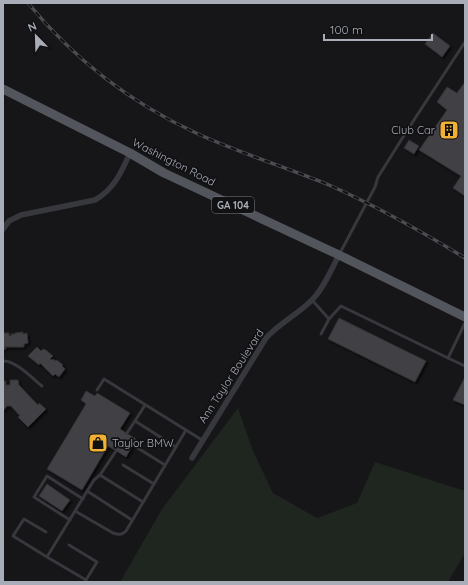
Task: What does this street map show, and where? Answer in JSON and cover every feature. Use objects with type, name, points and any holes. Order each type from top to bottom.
[{"type":"main road","name":"Washington Road","points":[[3,89],[130,153],[164,173],[339,255],[465,317]]},
{"type":"street","points":[[3,229],[9,221],[21,215],[95,200],[105,194],[115,182],[130,153]]},
{"type":"street","name":"Ann Taylor Boulevard","points":[[192,458],[266,338],[275,328],[312,300],[321,288],[339,255]]},
{"type":"lane","points":[[339,255],[375,187],[378,177],[465,42]]},
{"type":"lane","points":[[312,300],[330,319]]},
{"type":"lane","points":[[321,334],[330,319],[341,306],[465,366]]},
{"type":"lane","points":[[448,358],[465,323]]},
{"type":"lane","points":[[3,361],[16,364],[42,386]]},
{"type":"lane","points":[[97,390],[104,379],[202,440]]},
{"type":"lane","points":[[127,433],[145,405]]},
{"type":"lane","points":[[135,421],[176,447]]},
{"type":"lane","points":[[75,511],[118,535],[123,534],[186,430]]},
{"type":"lane","points":[[136,447],[165,465]]},
{"type":"lane","points":[[47,557],[94,480],[100,475],[116,451]]},
{"type":"lane","points":[[123,465],[154,484]]},
{"type":"lane","points":[[100,475],[143,502]]},
{"type":"lane","points":[[70,520],[34,497],[47,476],[82,499]]},
{"type":"lane","points":[[87,491],[132,520]]},
{"type":"lane","points":[[46,532],[24,519],[13,536],[86,580],[97,562],[69,545]]},
{"type":"shaded area","points":[[238,408],[253,451],[273,493],[317,518],[357,503],[375,462],[465,491],[465,553],[448,582],[120,582],[162,509]]},
{"type":"building","points":[[433,33],[450,46],[442,57],[425,44]]},
{"type":"building","name":"Club Car","points":[[465,82],[465,196],[453,188],[461,176],[419,150],[447,110],[437,102],[447,87],[457,93]]},
{"type":"building","points":[[409,140],[419,146],[414,154],[404,148]]},
{"type":"building","points":[[339,318],[426,361],[415,382],[328,339]]},
{"type":"building","points":[[23,332],[23,334],[27,333],[28,343],[24,344],[24,347],[5,347],[6,349],[3,349],[3,333],[9,333],[9,336],[11,336],[11,334]]},
{"type":"building","points":[[37,347],[41,351],[43,349],[46,350],[53,356],[50,359],[57,360],[63,365],[62,366],[65,369],[59,377],[55,374],[53,376],[40,363],[39,365],[28,356]]},
{"type":"building","points":[[465,377],[465,405],[453,400]]},
{"type":"building","points":[[10,380],[18,380],[19,385],[38,405],[39,403],[46,409],[28,427],[18,417],[20,416],[11,406],[7,406],[3,411],[3,381],[6,381],[6,385],[10,385]]},
{"type":"building","name":"Taylor BMW","points":[[86,391],[95,396],[97,393],[130,413],[120,429],[136,439],[126,457],[108,446],[82,490],[47,469],[86,404],[81,400]]},
{"type":"building","points":[[47,484],[70,500],[62,511],[39,496]]},
{"type":"railway","points":[[28,3],[45,23],[84,60],[104,77],[149,108],[212,140],[313,178],[364,201],[465,258]]},
{"type":"place","name":"Club Car","points":[[449,130]]},
{"type":"place","name":"Taylor BMW","points":[[98,443]]}]
